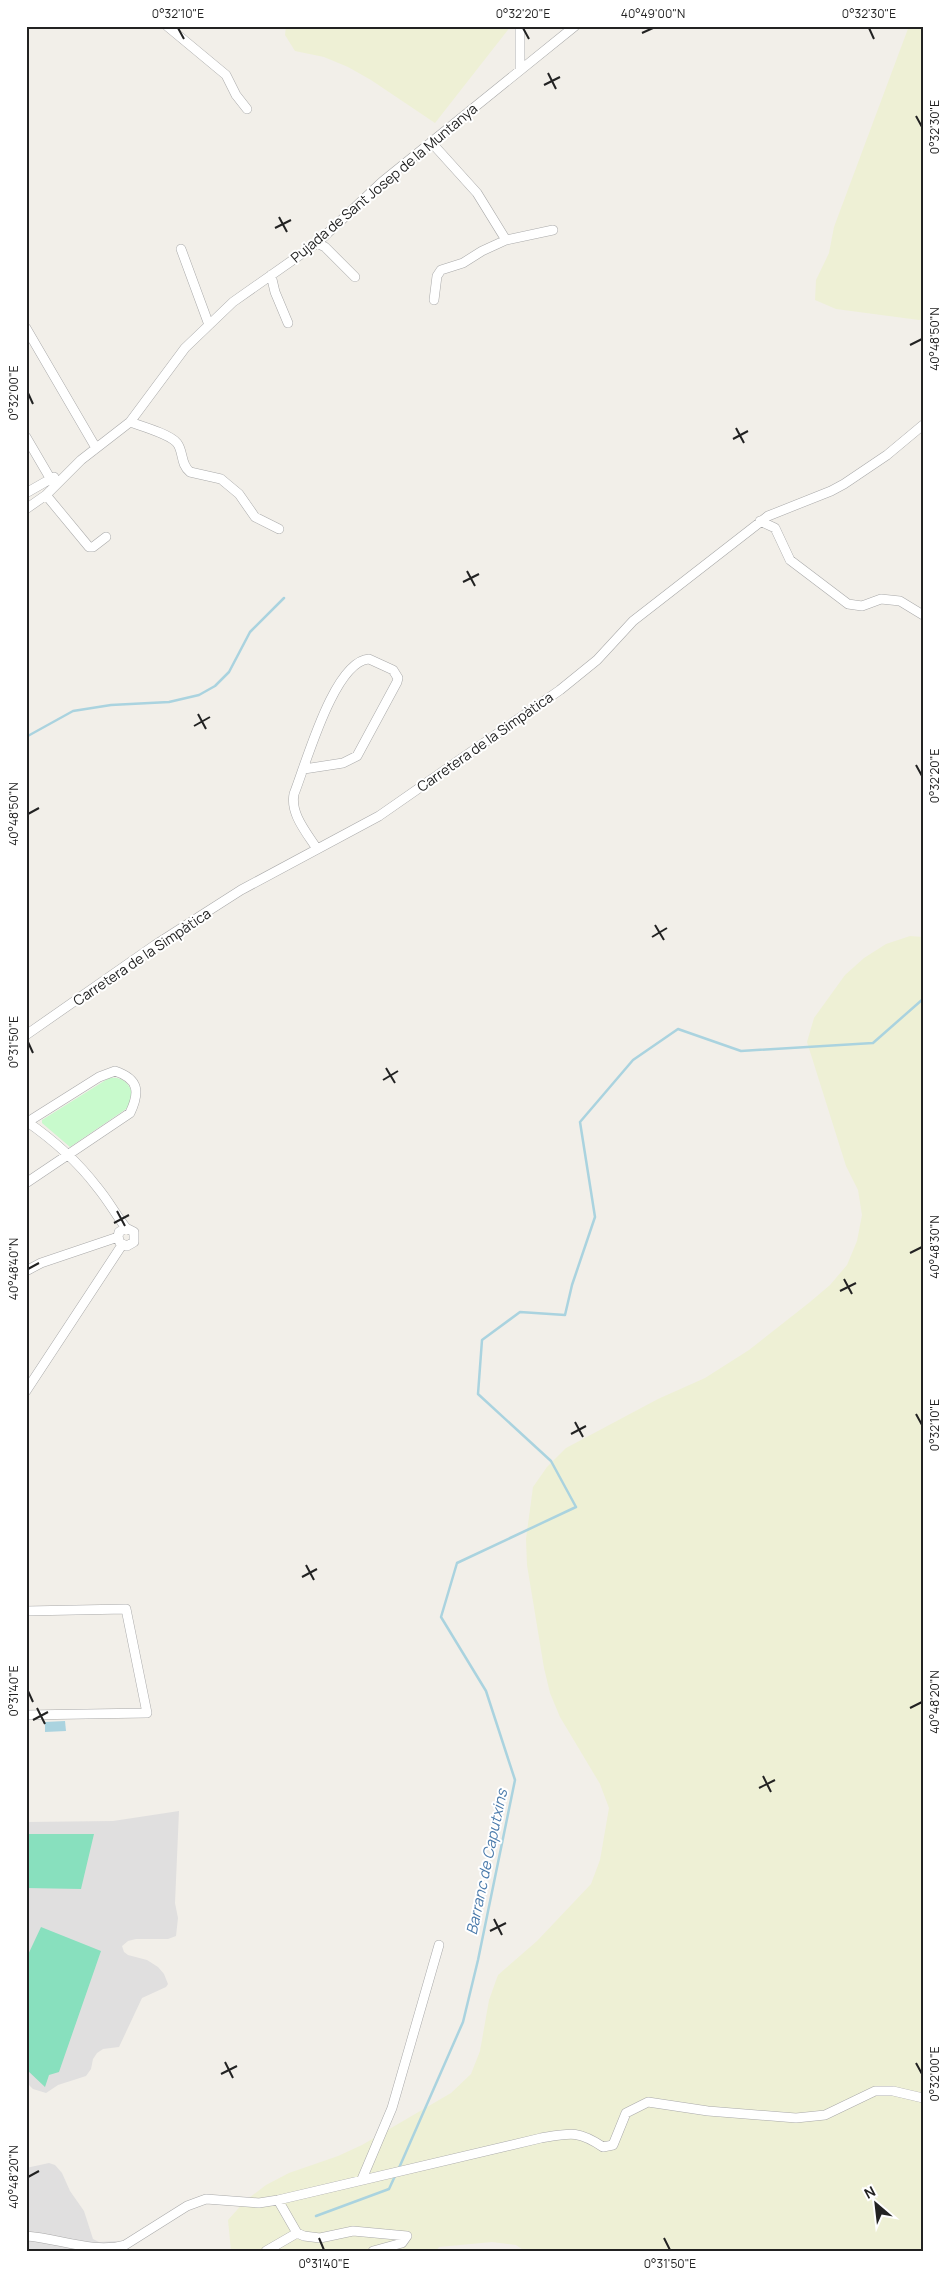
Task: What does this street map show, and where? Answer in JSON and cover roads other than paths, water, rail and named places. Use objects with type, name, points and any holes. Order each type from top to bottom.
[{"type":"street","points":[[167,26],[195,51],[222,71],[246,109]]},
{"type":"street","points":[[520,26],[520,69]]},
{"type":"street","name":"Pujada de Sant Josep de la Muntanya","points":[[26,509],[46,495],[64,474],[130,422],[172,363],[244,293],[316,243],[382,182],[575,26]]},
{"type":"street","points":[[431,142],[477,193],[506,240]]},
{"type":"street","points":[[434,300],[437,276],[441,270],[464,263],[482,251],[506,240],[553,230]]},
{"type":"street","points":[[316,243],[325,247],[355,277]]},
{"type":"street","points":[[181,249],[209,325]]},
{"type":"street","points":[[271,275],[275,292],[288,324]]},
{"type":"street","points":[[26,328],[96,448]]},
{"type":"street","points":[[130,422],[174,440],[186,469],[190,472],[221,479],[239,494],[255,517],[279,529]]},
{"type":"street","name":"Carretera de la Simpàtica","points":[[26,1035],[155,945],[241,890],[379,816],[560,690],[597,660],[633,621],[760,521],[844,484],[887,454],[923,425]]},
{"type":"street","points":[[26,437],[50,478]]},
{"type":"street","points":[[26,493],[50,478],[64,474]]},
{"type":"street","points":[[46,495],[89,547],[93,547],[106,537]]},
{"type":"street","points":[[760,521],[775,528],[790,560],[848,604],[862,606],[881,599],[900,601],[923,615]]},
{"type":"street","points":[[304,769],[343,763],[356,756],[397,682],[397,674],[369,659],[363,660],[350,669],[340,681],[332,698],[294,794],[293,807],[317,849]]},
{"type":"street","points":[[26,1182],[67,1156],[130,1113],[137,1099],[135,1085],[126,1075],[115,1071],[99,1077],[27,1122],[67,1156],[97,1186],[126,1228],[134,1232],[136,1239],[130,1245],[120,1241],[41,1263],[26,1271]]},
{"type":"street","points":[[26,1391],[120,1241],[119,1232],[126,1228]]},
{"type":"street","points":[[26,1611],[126,1609],[148,1712],[26,1715]]},
{"type":"street","points":[[362,2179],[392,2108],[439,1945]]},
{"type":"street","points":[[26,2236],[62,2240],[94,2247],[122,2248],[187,2206],[206,2198],[259,2203],[278,2200],[541,2138],[575,2133],[603,2146],[613,2145],[626,2113],[648,2102],[708,2111],[796,2118],[825,2115],[876,2091],[892,2091],[923,2098]]},
{"type":"street","points":[[278,2200],[297,2233]]},
{"type":"street","points":[[266,2251],[297,2233],[320,2238],[353,2231],[407,2236],[402,2243],[373,2251]]},
{"type":"water","points":[[65,1721],[66,1731],[45,1732],[45,1722]]},
{"type":"waterway","points":[[26,737],[73,711],[111,705],[169,702],[199,695],[215,686],[229,672],[250,632],[284,598]]},
{"type":"waterway","name":"Barranc de Caputxins","points":[[399,2168],[463,2022],[478,1960],[515,1780],[486,1691],[441,1617],[457,1563],[576,1507],[551,1461],[478,1394],[482,1340],[520,1312],[565,1315],[572,1285],[595,1217],[580,1122],[633,1060],[678,1029],[741,1051],[873,1043],[923,999]]},
{"type":"waterway","name":"Barranc de Caputxins","points":[[316,2216],[389,2189],[395,2176]]}]
